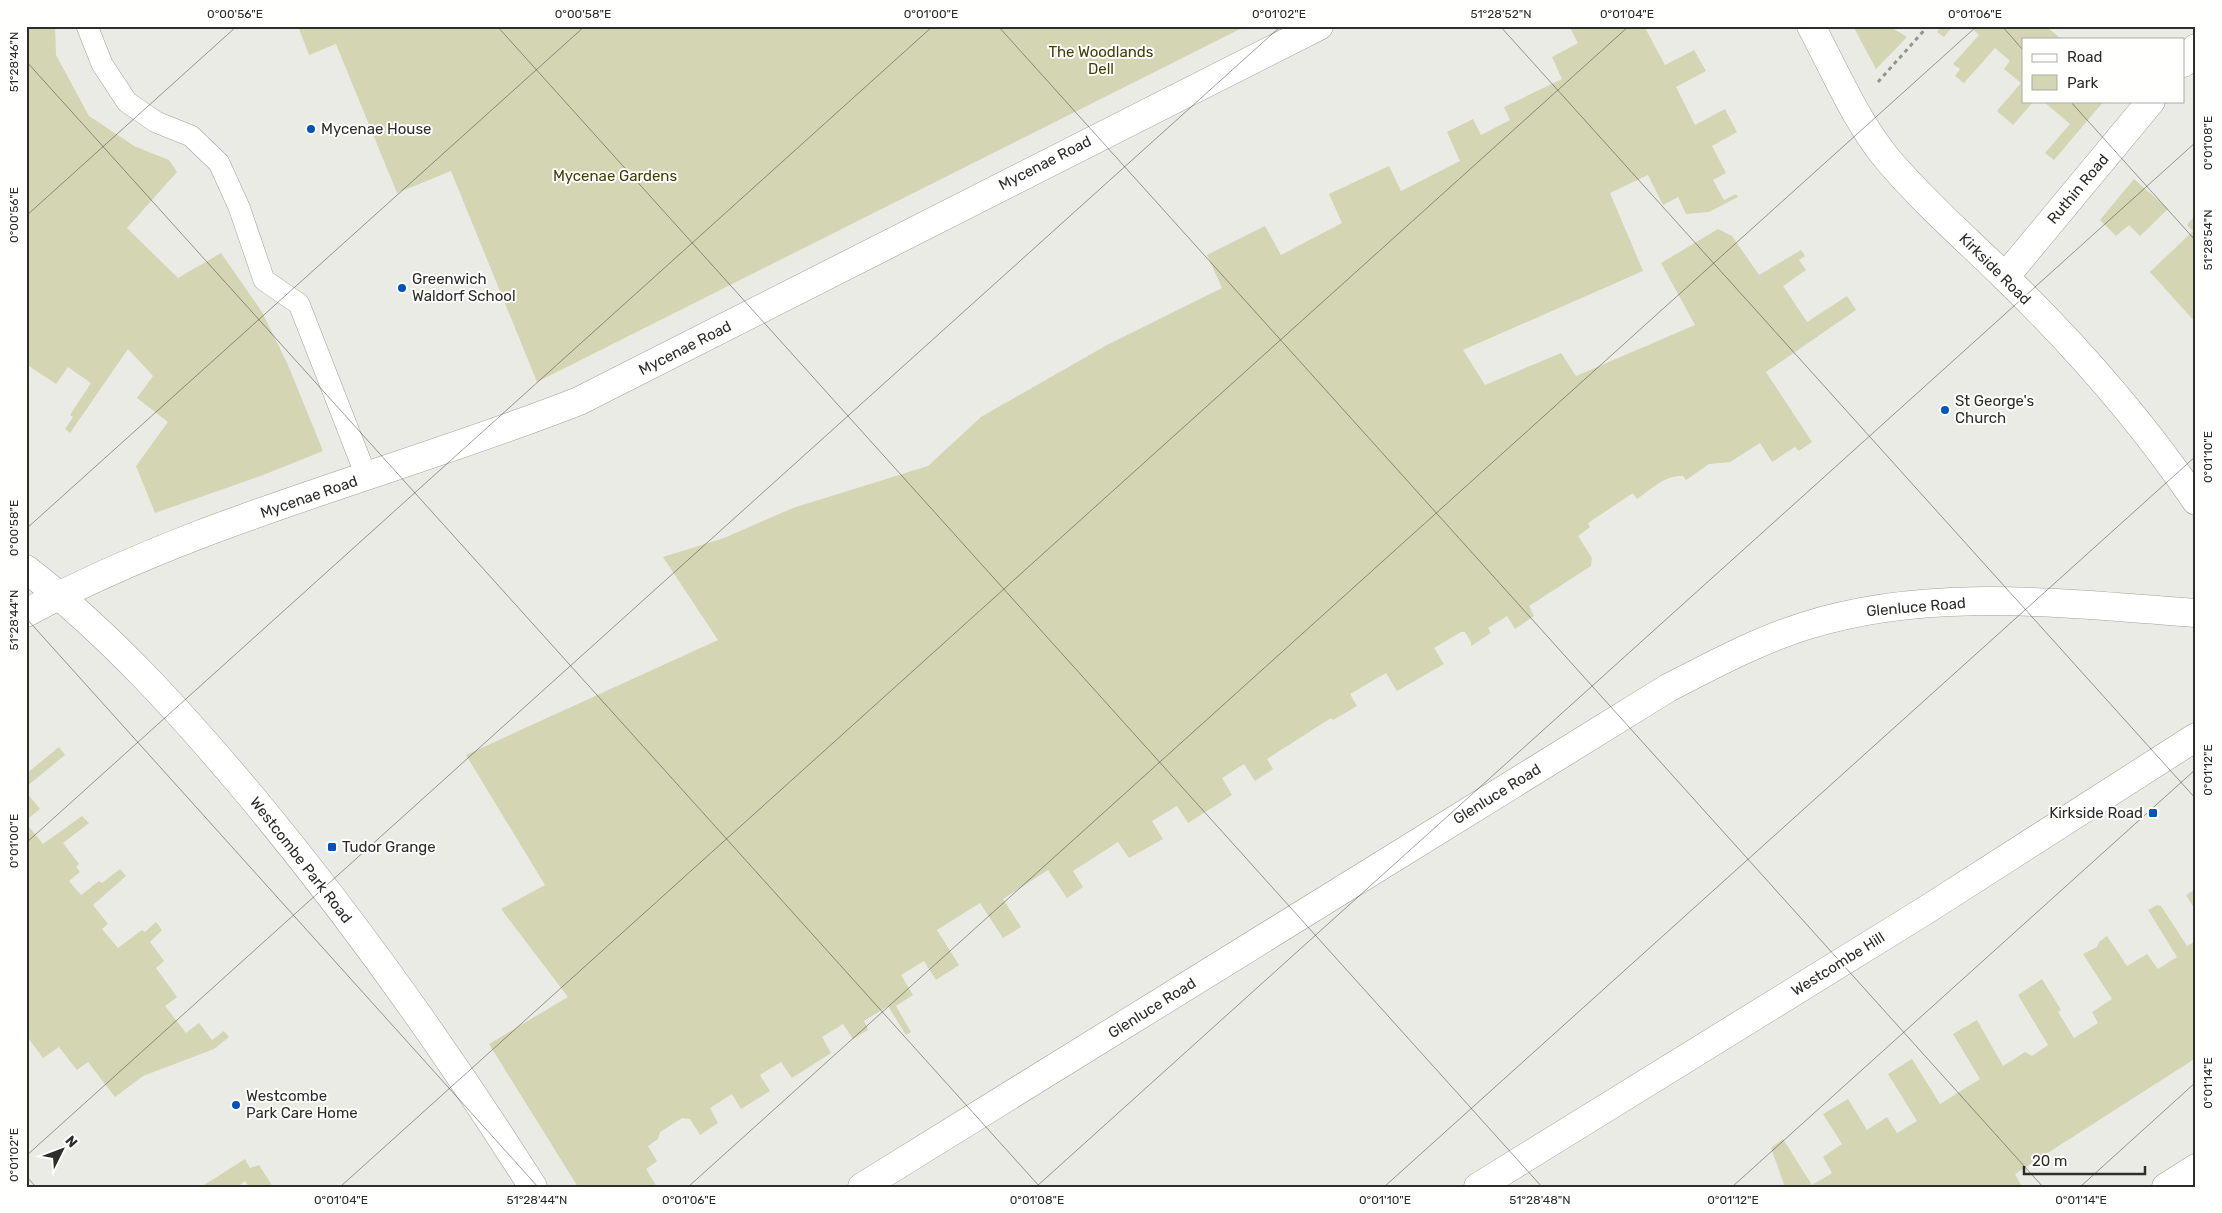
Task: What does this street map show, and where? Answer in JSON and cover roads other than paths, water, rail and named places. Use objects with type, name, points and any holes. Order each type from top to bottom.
[{"type":"street","name":"Mycenae Road","points":[[26,613],[60,595],[186,540],[516,426],[579,402],[1319,26]]},
{"type":"street","name":"Kirkside Road","points":[[1811,26],[1856,113],[1888,160],[1929,204],[2005,277],[2105,384],[2142,428],[2196,501]]},
{"type":"street","points":[[2184,62],[2196,48]]},
{"type":"street","name":"Ruthin Road","points":[[2005,277],[2151,102]]},
{"type":"street","name":"Westcombe Park Road","points":[[26,570],[60,595],[126,659],[202,739],[285,838],[424,1020],[533,1187]]},
{"type":"street","name":"Glenluce Road","points":[[862,1187],[1668,688],[1754,644],[1852,613],[1898,606],[2015,600],[2196,613]]},
{"type":"street","name":"Westcombe Hill","points":[[1478,1187],[1926,910],[2196,737]]},
{"type":"street","points":[[2166,1187],[2196,1168]]},
{"type":"lane","points":[[87,26],[102,64],[127,102],[156,122],[191,136],[219,163],[239,207],[264,280],[299,304],[367,478]]},
{"type":"place","name":"Mycenae House","points":[[311,129]]},
{"type":"place","name":"Greenwich Waldorf School","points":[[402,288]]},
{"type":"place","name":"St George's Church","points":[[1945,410]]},
{"type":"place","name":"Kirkside Road","points":[[2153,813]]},
{"type":"place","name":"Tudor Grange","points":[[332,847]]},
{"type":"place","name":"Westcombe Park Care Home","points":[[236,1105]]},
{"type":"park label","name":"The Woodlands Dell","points":[[1101,60]]},
{"type":"park label","name":"Mycenae Gardens","points":[[615,176]]}]
